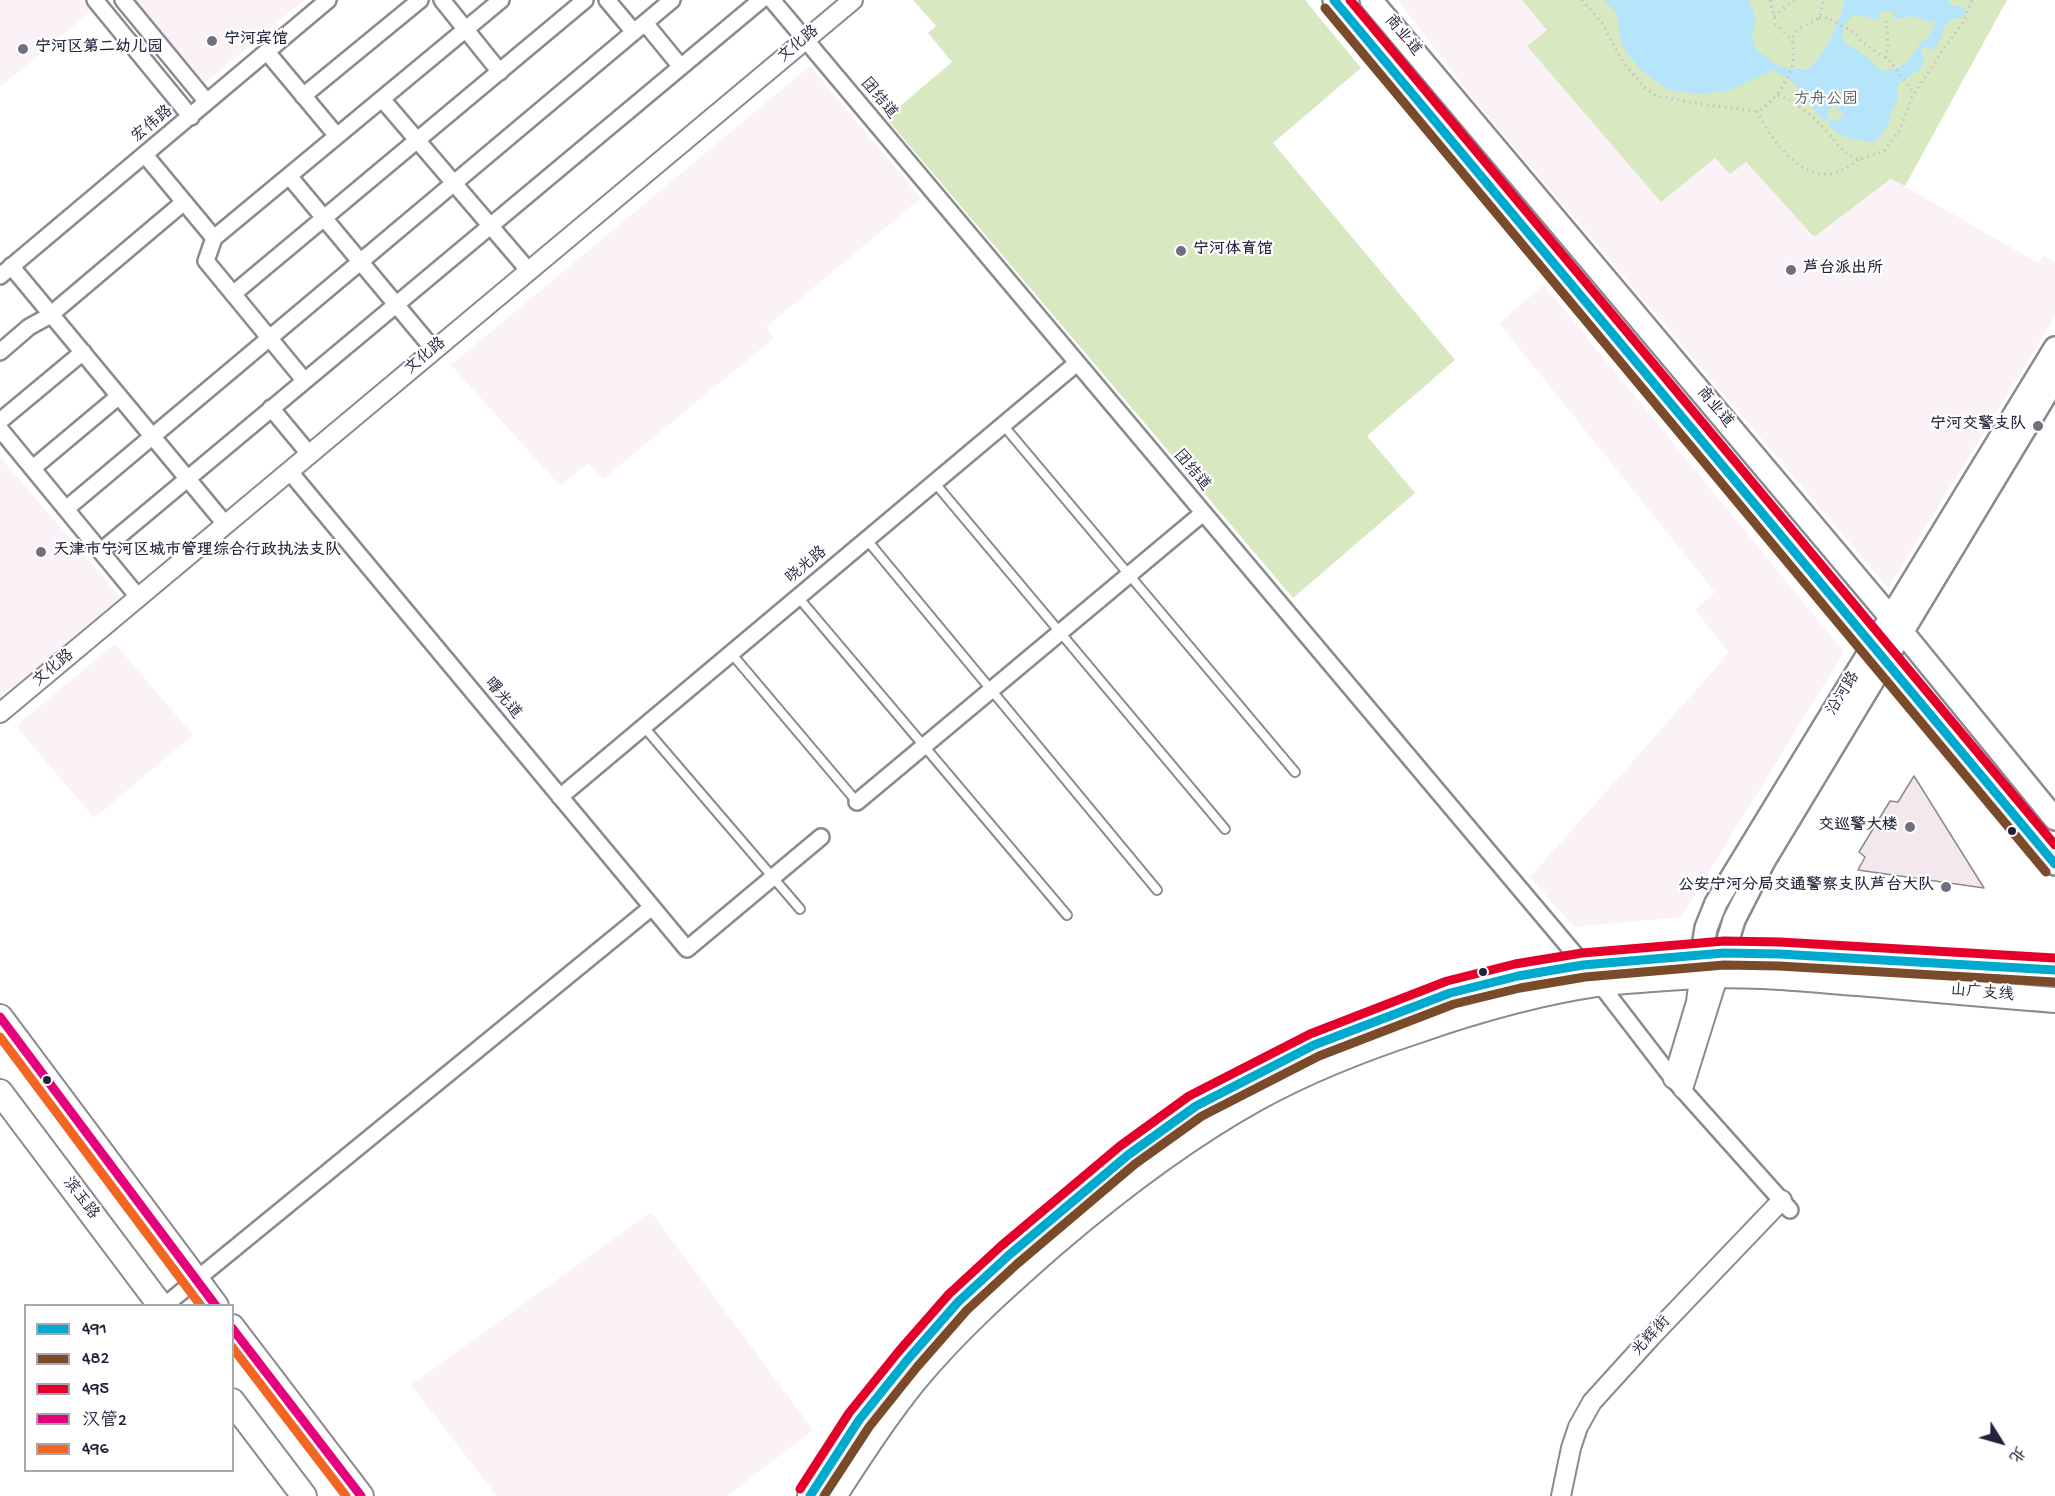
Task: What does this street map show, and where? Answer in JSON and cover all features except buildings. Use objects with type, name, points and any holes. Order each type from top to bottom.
[{"type":"main road","name":"商业道","points":[[1334,0],[2055,864]]},
{"type":"main road","name":"商业道","points":[[1371,0],[1896,625],[2055,819]]},
{"type":"main road","name":"沿河路","points":[[1711,964],[1764,861],[1880,652],[2055,348]]},
{"type":"main road","name":"沿河路","points":[[1896,625],[2055,379]]},
{"type":"main road","name":"山广支线","points":[[834,1496],[876,1431],[916,1379],[981,1309],[1085,1218],[1136,1179],[1216,1122],[1258,1097],[1303,1075],[1389,1040],[1510,1002],[1711,964],[1779,954],[2055,970]]},
{"type":"main road","name":"山广支线","points":[[810,1496],[859,1420],[908,1359],[958,1302],[1009,1255],[1119,1162],[1196,1106],[1314,1045],[1366,1024],[1450,993],[1518,976],[1583,965],[1711,964],[1784,977],[2055,1000]]},
{"type":"main road","points":[[0,1017],[215,1304]]},
{"type":"main road","name":"滨玉路","points":[[0,1092],[161,1304]]},
{"type":"main road","points":[[234,1330],[362,1496]]},
{"type":"main road","points":[[234,1404],[295,1493]]},
{"type":"street","points":[[95,0],[191,117]]},
{"type":"street","points":[[123,0],[207,102]]},
{"type":"street","name":"宏伟路","points":[[6,271],[328,0]]},
{"type":"street","points":[[303,96],[420,0]]},
{"type":"street","points":[[442,0],[500,72]]},
{"type":"street","points":[[304,380],[206,261],[214,238],[501,0]]},
{"type":"street","points":[[233,294],[585,0]]},
{"type":"street","points":[[608,0],[681,67]]},
{"type":"street","points":[[66,509],[672,0]]},
{"type":"street","points":[[101,551],[761,0]]},
{"type":"street","name":"团结道","points":[[772,0],[1600,984],[1678,1084],[1786,1205]]},
{"type":"street","name":"文化路","points":[[0,713],[853,0]]},
{"type":"street","points":[[267,52],[337,136]]},
{"type":"street","points":[[382,99],[529,271]]},
{"type":"street","points":[[145,155],[214,238]]},
{"type":"street","points":[[289,176],[434,350]]},
{"type":"street","points":[[0,352],[29,327],[51,314],[184,202]]},
{"type":"street","points":[[6,271],[51,314],[226,525]]},
{"type":"street","points":[[0,421],[83,352]]},
{"type":"street","name":"晓光路","points":[[560,797],[1077,363]]},
{"type":"street","points":[[33,468],[119,396]]},
{"type":"street","points":[[271,408],[310,455]]},
{"type":"street","points":[[0,429],[140,598]]},
{"type":"street","name":"曙光道","points":[[290,472],[687,948],[773,877]]},
{"type":"street","points":[[857,802],[1203,513]]},
{"type":"street","points":[[773,877],[821,837]]},
{"type":"street","points":[[163,1304],[196,1280],[652,907]]},
{"type":"street","points":[[1678,1084],[1696,1002],[1711,964]]},
{"type":"street","name":"光辉街","points":[[1561,1496],[1570,1448],[1578,1427],[1592,1402],[1651,1337],[1786,1205]]},
{"type":"street","name":"光辉街","points":[[1573,1496],[1587,1435],[1604,1406],[1660,1341],[1786,1205]]},
{"type":"lane","points":[[1003,425],[1295,772]]},
{"type":"lane","points":[[934,482],[1224,829]]},
{"type":"lane","points":[[867,540],[1157,890]]},
{"type":"lane","points":[[798,597],[1067,915]]},
{"type":"lane","points":[[731,653],[857,802]]},
{"type":"lane","points":[[644,727],[800,909]]},
{"type":"path","points":[[1582,0],[1602,23],[1623,62],[1646,89],[1657,96],[1758,111],[1765,108],[1778,95],[1792,64],[1795,34],[1801,27],[1819,18],[1834,21],[1855,33],[1862,42],[1894,66],[1914,93]]},
{"type":"path","points":[[1770,0],[1776,24],[1793,41]]},
{"type":"path","points":[[1774,16],[1794,0]]},
{"type":"path","points":[[1819,18],[1824,0]]},
{"type":"path","points":[[1758,111],[1779,144],[1800,165],[1813,171],[1829,174],[1884,151],[1900,130],[1914,93],[1964,21],[1972,0]]},
{"type":"path","points":[[1886,21],[1888,45],[1886,58]]},
{"type":"path","points":[[1778,95],[1798,104],[1827,132],[1844,153],[1858,160]]},
{"type":"shaded area","name":"宁河区第二幼儿园","points":[[0,0],[82,0],[91,11],[0,87]]},
{"type":"shaded area","name":"宁河宾馆","points":[[135,0],[304,0],[205,83]]},
{"type":"shaded area","points":[[1398,0],[1522,0],[1547,30],[1527,46],[1715,158],[1745,162],[1814,237],[1892,179],[2038,263],[2044,256],[2055,262],[2055,317],[1888,588],[1469,94]]},
{"type":"shaded area","points":[[810,66],[921,198],[766,327],[774,338],[603,479],[588,463],[560,486],[451,365]]},
{"type":"shaded area","points":[[1544,285],[1844,652],[1681,917],[1574,927],[1530,877],[1729,653],[1695,610],[1715,592],[1499,323]]},
{"type":"shaded area","name":"天津市宁河区城市管理综合行政执法支队","points":[[0,457],[122,599],[0,701]]},
{"type":"shaded area","points":[[115,644],[193,735],[94,818],[16,726]]},
{"type":"shaded area","points":[[651,1212],[813,1430],[727,1496],[497,1496],[411,1385]]},
{"type":"green space","name":"宁河体育馆","points":[[913,0],[1305,0],[1361,68],[1273,143],[1455,360],[1367,436],[1415,493],[1293,598],[886,118],[952,62],[928,33],[936,26]]},
{"type":"green space","name":"方舟公园","points":[[1522,0],[2007,0],[1905,186],[1891,179],[1814,237],[1746,162],[1730,174],[1715,158],[1661,202],[1527,46],[1547,30]]},
{"type":"water","points":[[1604,0],[1749,0],[1756,18],[1752,36],[1758,51],[1782,67],[1806,70],[1819,58],[1831,38],[1840,18],[1844,0],[1948,0],[1953,6],[1961,6],[1966,12],[1965,16],[1946,24],[1933,50],[1925,47],[1921,49],[1925,57],[1922,66],[1900,83],[1896,104],[1890,112],[1891,119],[1878,140],[1873,142],[1838,134],[1827,124],[1833,119],[1837,122],[1844,114],[1834,105],[1827,113],[1830,116],[1824,122],[1792,81],[1773,70],[1728,91],[1700,94],[1668,90],[1641,70],[1627,53],[1621,42],[1616,12]],"holes":[[[1880,12],[1893,12],[1894,19],[1912,16],[1929,22],[1933,20],[1935,24],[1928,37],[1920,43],[1905,63],[1888,71],[1877,67],[1865,55],[1847,44],[1842,32],[1846,23],[1853,16],[1859,15],[1880,20]]]},
{"type":"transit line","name":"491","points":[[1334,0],[2055,864]]},
{"type":"transit line","name":"495","points":[[1350,0],[2055,845]]},
{"type":"transit line","name":"482","points":[[1325,8],[2046,872]]},
{"type":"transit line","name":"495","points":[[800,1489],[849,1413],[899,1351],[949,1294],[1001,1246],[1120,1146],[1189,1096],[1310,1034],[1447,981],[1515,964],[1582,953],[1724,941],[1780,942],[2055,958]]},
{"type":"transit line","name":"491","points":[[810,1496],[859,1420],[908,1359],[958,1302],[1009,1255],[1128,1155],[1196,1106],[1314,1045],[1450,993],[1518,976],[1583,965],[1724,953],[1779,954],[2055,970]]},
{"type":"transit line","name":"482","points":[[824,1496],[869,1427],[917,1367],[967,1310],[1017,1264],[1135,1164],[1202,1116],[1319,1056],[1454,1004],[1520,988],[1585,977],[1724,965],[1779,966],[2054,982]]},
{"type":"transit line","name":"汉管2","points":[[0,1017],[215,1304]]},
{"type":"transit line","name":"496","points":[[0,1037],[200,1304]]},
{"type":"transit line","name":"汉管2","points":[[234,1331],[361,1496]]},
{"type":"transit line","name":"496","points":[[234,1350],[346,1496]]},
{"type":"place","name":"宁河宾馆","points":[[212,41]]},
{"type":"place","name":"宁河区第二幼儿园","points":[[23,49]]},
{"type":"place","name":"宁河体育馆","points":[[1181,251]]},
{"type":"place","name":"芦台派出所","points":[[1791,270]]},
{"type":"place","name":"宁河交警支队","points":[[2038,426]]},
{"type":"place","name":"天津市宁河区城市管理综合行政执法支队","points":[[41,552]]},
{"type":"place","name":"交巡警大楼","points":[[1910,827]]},
{"type":"place","name":"公安宁河分局交通警察支队芦台大队","points":[[1946,887]]}]
